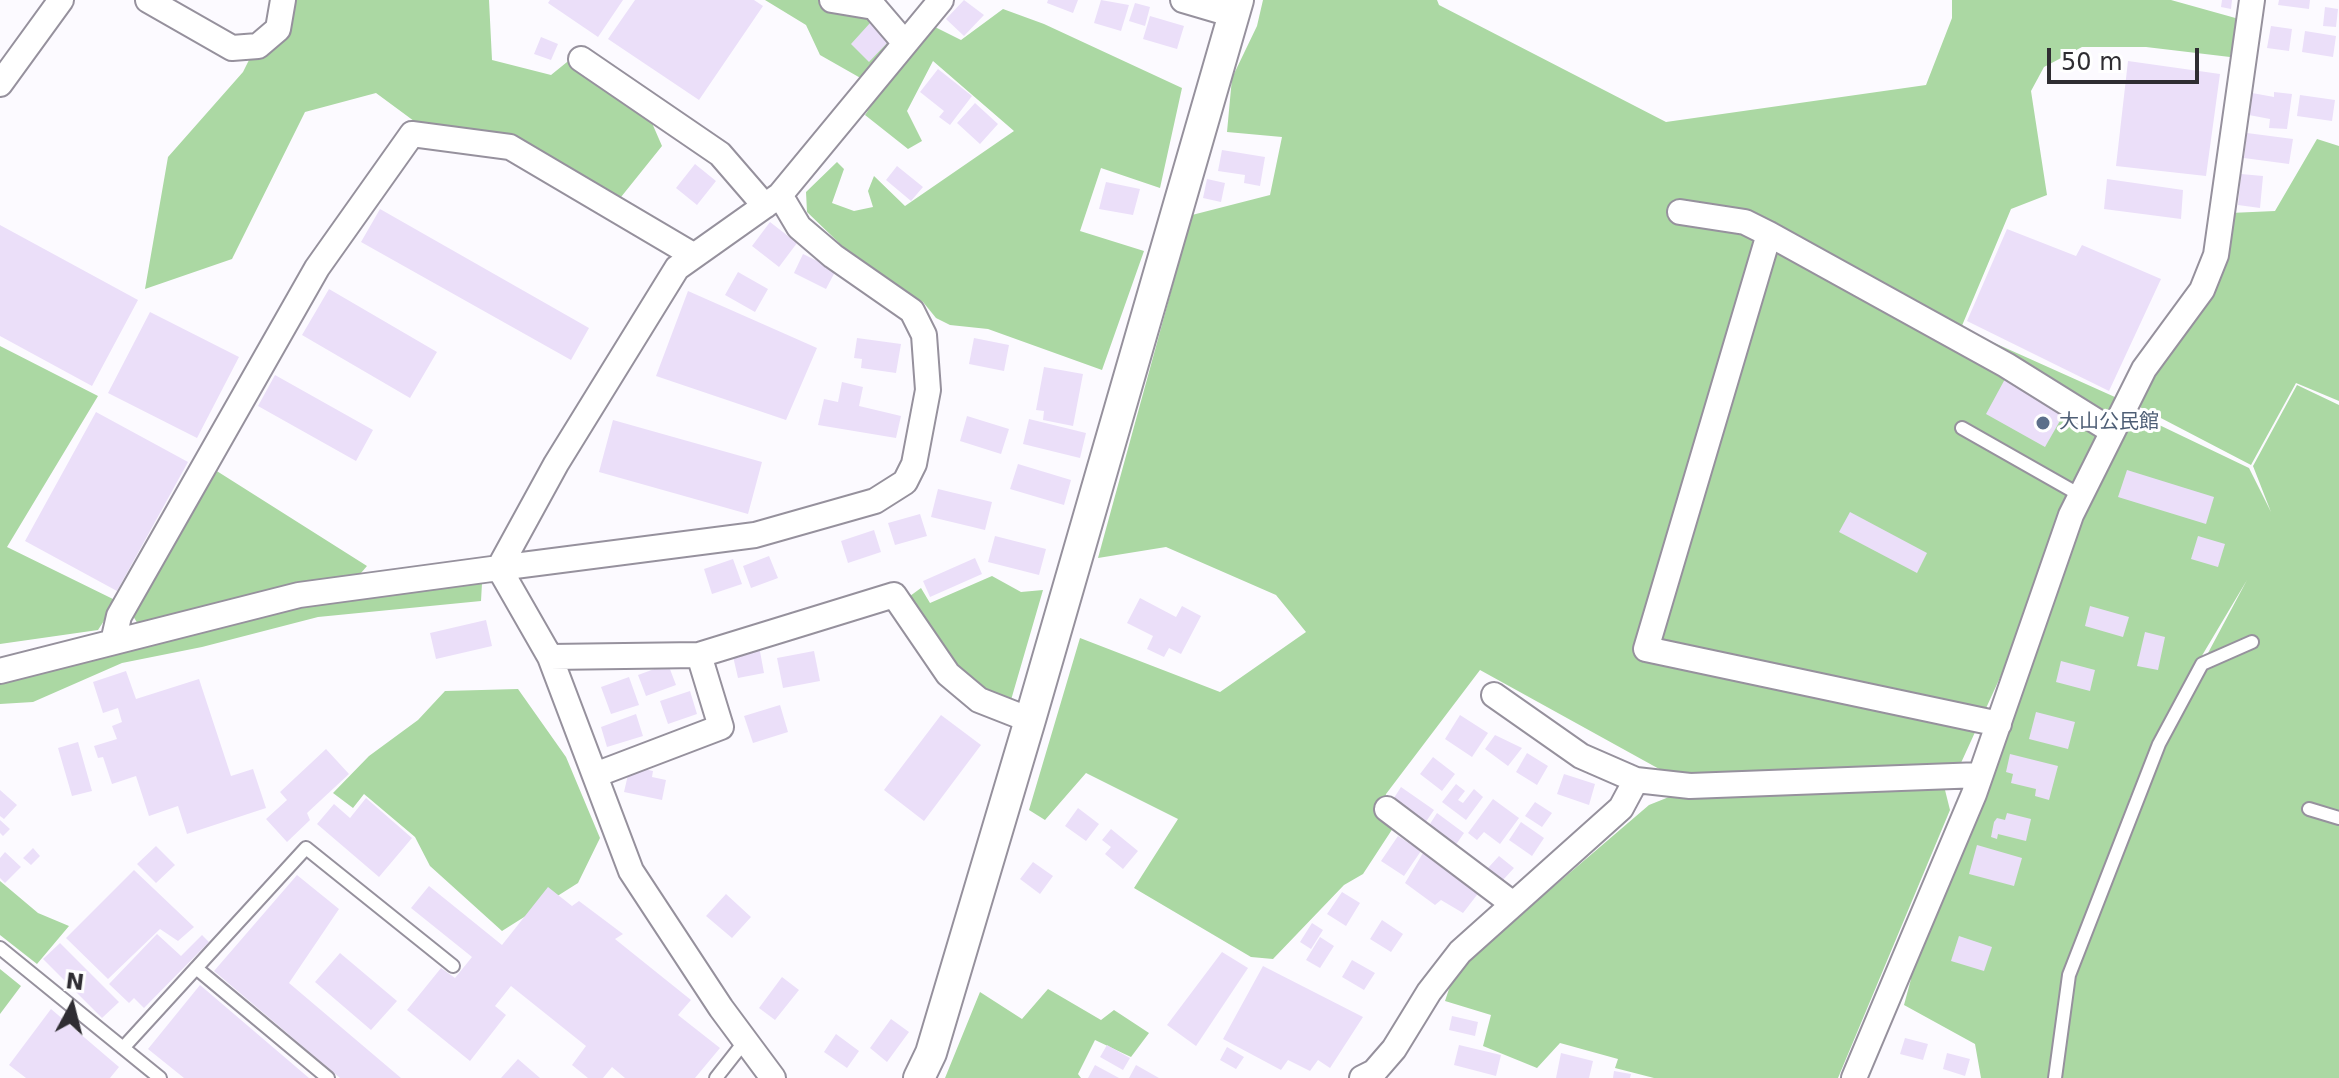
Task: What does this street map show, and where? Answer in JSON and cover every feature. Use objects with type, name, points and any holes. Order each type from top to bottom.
[{"type":"street","points":[[0,84],[61,0]]},
{"type":"street","points":[[148,0],[232,48],[258,46],[278,29],[283,0]]},
{"type":"street","points":[[832,0],[874,7],[904,42]]},
{"type":"street","points":[[499,568],[556,464],[677,268],[772,200],[941,0]]},
{"type":"street","points":[[919,1078],[931,1053],[1030,720],[1236,8],[1183,0]]},
{"type":"street","points":[[1854,1078],[1980,775],[2080,495],[2144,369],[2202,290],[2216,255],[2252,0]]},
{"type":"street","points":[[0,671],[299,595],[755,535],[875,501],[905,482],[914,464],[928,390],[924,335],[912,311],[833,256],[720,154],[581,59]]},
{"type":"street","points":[[113,642],[119,616],[317,268],[412,134],[510,147],[693,255]]},
{"type":"street","points":[[1680,212],[1745,222],[1769,234],[2006,365],[2112,431]]},
{"type":"street","points":[[1769,234],[1646,649],[1999,724]]},
{"type":"street","points":[[499,568],[550,657],[631,871],[773,1078]]},
{"type":"street","points":[[550,657],[699,655],[894,595],[948,674],[979,700],[1030,720]]},
{"type":"street","points":[[595,775],[721,727],[699,655]]},
{"type":"street","points":[[1494,695],[1581,756],[1636,780],[1690,786],[1980,775]]},
{"type":"street","points":[[1362,1078],[1374,1072],[1394,1049],[1429,992],[1460,952],[1621,808],[1636,780]]},
{"type":"street","points":[[1387,809],[1513,904]]},
{"type":"lane","points":[[1962,428],[2080,495]]},
{"type":"lane","points":[[2055,1078],[2069,975],[2159,744],[2202,664],[2252,642]]},
{"type":"lane","points":[[2309,809],[2339,818]]},
{"type":"lane","points":[[123,1048],[306,848],[453,966]]},
{"type":"lane","points":[[0,948],[160,1078]]},
{"type":"lane","points":[[196,968],[328,1078]]},
{"type":"lane","points":[[716,1078],[745,1041]]},
{"type":"green space","points":[[279,0],[489,0],[492,60],[551,75],[572,58],[652,123],[662,146],[617,202],[520,139],[418,124],[376,93],[305,112],[232,259],[145,289],[168,157],[243,72]]},
{"type":"green space","points":[[765,0],[823,0],[874,13],[896,39],[864,80],[820,55],[806,25]]},
{"type":"green space","points":[[1263,0],[1437,0],[1439,5],[1666,122],[1926,85],[1952,18],[1952,0],[2171,0],[2239,19],[2230,57],[2146,47],[2082,47],[2044,67],[2031,91],[2047,195],[2011,209],[1961,328],[2126,402],[1955,776],[1690,786],[1480,670],[1386,794],[1383,811],[1395,825],[1363,874],[1344,885],[1273,959],[1251,957],[1134,888],[1178,819],[1086,773],[1045,820],[1029,810],[1080,638],[1220,692],[1306,632],[1276,595],[1166,547],[1098,558],[1192,215],[1270,195],[1282,137],[1227,132],[1232,78],[1257,26]]},
{"type":"green space","points":[[1003,9],[1044,24],[1182,88],[1160,188],[1101,168],[1080,231],[1144,251],[1102,370],[988,329],[950,325],[936,318],[923,302],[863,266],[807,212],[806,192],[837,162],[844,169],[832,203],[854,211],[873,207],[868,191],[874,176],[905,206],[1014,131],[933,61],[907,111],[922,141],[908,149],[865,115],[927,23],[961,40]]},
{"type":"green space","points":[[2317,139],[2339,146],[2339,401],[2296,383],[2251,465],[2134,404],[2230,213],[2275,211]]},
{"type":"green space","points":[[0,346],[98,396],[7,547],[117,601],[98,630],[0,644]]},
{"type":"green space","points":[[2297,385],[2339,405],[2339,1078],[1981,1078],[1975,1044],[1904,1005],[1911,979],[1901,977],[2085,495],[2130,411],[2249,468],[2271,512],[2253,466]],"holes":[[[2247,580],[2130,799],[2197,664]]]},
{"type":"green space","points":[[212,468],[367,566],[361,573],[139,626],[129,609]]},
{"type":"green space","points":[[992,576],[1021,592],[1043,590],[1011,700],[979,686],[952,662],[910,596],[921,588],[930,603]]},
{"type":"green space","points":[[482,583],[481,601],[318,617],[202,647],[122,663],[33,702],[0,704],[0,681],[89,657],[180,638],[286,609],[396,590]]},
{"type":"green space","points":[[518,689],[566,757],[600,838],[578,883],[502,931],[430,866],[415,837],[364,794],[353,808],[333,793],[369,756],[418,720],[445,691]]},
{"type":"green space","points":[[1945,790],[1950,810],[1838,1078],[1654,1078],[1615,1068],[1618,1059],[1560,1043],[1537,1068],[1483,1046],[1491,1015],[1445,1001],[1455,971],[1649,805],[1684,791]]},
{"type":"green space","points":[[0,881],[38,913],[69,926],[37,964],[0,935]]},
{"type":"green space","points":[[0,969],[21,986],[0,1014]]},
{"type":"green space","points":[[1048,989],[1101,1020],[1114,1010],[1149,1033],[1131,1057],[1095,1040],[1078,1074],[1081,1078],[945,1078],[980,992],[1022,1019]]},
{"type":"building","points":[[550,0],[623,0],[598,37],[548,3]]},
{"type":"building","points":[[635,0],[754,0],[763,6],[699,100],[608,39]]},
{"type":"building","points":[[964,0],[984,15],[964,36],[946,19]]},
{"type":"building","points":[[1048,0],[1078,0],[1073,13],[1047,3]]},
{"type":"building","points":[[1101,0],[1129,5],[1121,31],[1094,23]]},
{"type":"building","points":[[2222,0],[2232,0],[2231,9],[2221,7]]},
{"type":"building","points":[[2279,0],[2310,0],[2309,9],[2278,5]]},
{"type":"building","points":[[1135,3],[1150,7],[1145,26],[1129,21]]},
{"type":"building","points":[[2325,7],[2338,9],[2336,27],[2323,26]]},
{"type":"building","points":[[1150,16],[1184,26],[1177,49],[1143,39]]},
{"type":"building","points":[[870,23],[889,41],[869,62],[851,44]]},
{"type":"building","points":[[2271,26],[2292,29],[2289,51],[2267,48]]},
{"type":"building","points":[[2305,31],[2336,36],[2333,57],[2302,52]]},
{"type":"building","points":[[541,37],[558,44],[551,60],[534,54]]},
{"type":"building","points":[[2128,61],[2220,74],[2206,176],[2116,166]]},
{"type":"building","points":[[938,69],[972,96],[950,125],[939,117],[944,111],[920,92]]},
{"type":"building","points":[[2274,92],[2292,94],[2287,129],[2269,128],[2270,119],[2249,115],[2252,93],[2274,97]]},
{"type":"building","points":[[2300,95],[2335,100],[2332,121],[2297,116]]},
{"type":"building","points":[[975,103],[998,124],[980,144],[957,123]]},
{"type":"building","points":[[2247,133],[2293,139],[2289,164],[2244,158]]},
{"type":"building","points":[[1222,150],[1265,157],[1260,186],[1244,183],[1245,175],[1218,171]]},
{"type":"building","points":[[695,164],[716,181],[697,205],[676,188]]},
{"type":"building","points":[[897,166],[923,187],[911,201],[886,180]]},
{"type":"building","points":[[2241,174],[2263,176],[2260,208],[2238,205]]},
{"type":"building","points":[[1207,179],[1225,183],[1221,202],[1203,198]]},
{"type":"building","points":[[2107,179],[2183,190],[2181,219],[2104,209]]},
{"type":"building","points":[[1106,182],[1140,189],[1133,215],[1099,209]]},
{"type":"building","points":[[380,209],[589,328],[571,360],[361,242]]},
{"type":"building","points":[[770,222],[797,243],[779,267],[752,246]]},
{"type":"building","points":[[0,225],[138,300],[92,386],[0,336]]},
{"type":"building","points":[[2007,229],[2076,256],[2082,245],[2161,279],[2109,391],[1967,321]]},
{"type":"building","points":[[803,254],[836,270],[826,289],[794,273]]},
{"type":"building","points":[[738,272],[768,289],[755,312],[725,295]]},
{"type":"building","points":[[329,289],[437,352],[410,398],[302,335]]},
{"type":"building","points":[[688,291],[817,348],[786,420],[656,376]]},
{"type":"building","points":[[150,312],[239,357],[197,438],[108,393]]},
{"type":"building","points":[[857,338],[901,344],[896,373],[861,368],[862,359],[854,358]]},
{"type":"building","points":[[974,338],[1009,345],[1004,371],[969,364]]},
{"type":"building","points":[[1044,367],[1083,374],[1073,426],[1043,420],[1044,411],[1036,410]]},
{"type":"building","points":[[275,375],[373,430],[356,461],[258,406]]},
{"type":"building","points":[[2005,379],[2065,412],[2045,447],[1986,414]]},
{"type":"building","points":[[842,382],[863,387],[859,406],[901,416],[896,438],[818,425],[824,399],[838,402]]},
{"type":"building","points":[[96,412],[188,462],[117,591],[25,541]]},
{"type":"building","points":[[967,416],[1009,429],[1001,454],[960,441]]},
{"type":"building","points":[[1029,419],[1086,433],[1080,458],[1023,444]]},
{"type":"building","points":[[613,420],[762,462],[748,514],[599,472]]},
{"type":"building","points":[[1018,464],[1071,480],[1064,505],[1010,489]]},
{"type":"building","points":[[2127,470],[2214,497],[2206,524],[2118,497]]},
{"type":"building","points":[[938,489],[992,502],[985,530],[931,517]]},
{"type":"building","points":[[1850,512],[1927,553],[1917,573],[1839,532]]},
{"type":"building","points":[[920,514],[927,536],[895,545],[888,523]]},
{"type":"building","points":[[874,530],[881,552],[848,563],[841,541]]},
{"type":"building","points":[[995,536],[1046,549],[1039,575],[988,562]]},
{"type":"building","points":[[2198,536],[2225,544],[2218,567],[2191,559]]},
{"type":"building","points":[[769,556],[778,578],[751,588],[743,566]]},
{"type":"building","points":[[975,558],[982,574],[930,597],[923,581]]},
{"type":"building","points":[[733,559],[742,584],[712,594],[704,569]]},
{"type":"building","points":[[1140,598],[1176,617],[1182,606],[1201,616],[1181,654],[1169,648],[1164,657],[1147,649],[1153,636],[1127,623]]},
{"type":"building","points":[[2090,606],[2129,617],[2123,637],[2085,626]]},
{"type":"building","points":[[486,620],[492,646],[436,659],[430,633]]},
{"type":"building","points":[[2145,632],[2165,637],[2158,670],[2137,666]]},
{"type":"building","points":[[759,646],[764,673],[738,678],[732,652]]},
{"type":"building","points":[[814,651],[820,681],[783,688],[777,658]]},
{"type":"building","points":[[2061,661],[2095,670],[2090,691],[2056,682]]},
{"type":"building","points":[[668,664],[676,685],[646,696],[638,675]]},
{"type":"building","points":[[126,671],[136,699],[199,679],[231,776],[253,769],[266,808],[187,834],[178,806],[149,816],[136,776],[112,784],[103,757],[98,758],[94,746],[117,739],[112,726],[122,722],[118,708],[103,713],[93,682]]},
{"type":"building","points":[[629,677],[639,705],[611,714],[601,687]]},
{"type":"building","points":[[690,691],[697,714],[668,724],[660,701]]},
{"type":"building","points":[[780,705],[788,732],[753,743],[744,716]]},
{"type":"building","points":[[2036,712],[2075,722],[2068,749],[2029,739]]},
{"type":"building","points":[[636,714],[643,736],[607,747],[601,727]]},
{"type":"building","points":[[941,715],[981,745],[924,821],[884,790]]},
{"type":"building","points":[[1460,715],[1488,733],[1472,757],[1445,739]]},
{"type":"building","points":[[1495,735],[1522,748],[1508,766],[1485,749]]},
{"type":"building","points":[[78,742],[92,791],[72,796],[58,748]]},
{"type":"building","points":[[326,749],[349,774],[307,813],[310,820],[287,842],[266,819],[287,800],[280,792]]},
{"type":"building","points":[[1527,753],[1548,766],[1537,785],[1516,772]]},
{"type":"building","points":[[2010,754],[2058,766],[2049,800],[2035,796],[2036,789],[2011,783],[2013,774],[2006,772]]},
{"type":"building","points":[[1433,757],[1455,774],[1442,791],[1420,774]]},
{"type":"building","points":[[630,766],[653,771],[652,777],[666,780],[662,800],[624,792]]},
{"type":"building","points":[[1564,774],[1595,784],[1589,805],[1557,794]]},
{"type":"building","points":[[1456,784],[1465,791],[1458,800],[1463,803],[1474,789],[1483,797],[1466,820],[1442,802]]},
{"type":"building","points":[[1401,787],[1434,810],[1425,823],[1392,801]]},
{"type":"building","points":[[0,790],[17,805],[4,819],[0,816]]},
{"type":"building","points":[[366,798],[412,838],[379,877],[317,824],[334,804],[350,818]]},
{"type":"building","points":[[1493,799],[1519,818],[1500,844],[1484,832],[1477,840],[1468,833]]},
{"type":"building","points":[[1535,802],[1552,813],[1542,827],[1525,816]]},
{"type":"building","points":[[1078,808],[1099,824],[1086,841],[1065,826]]},
{"type":"building","points":[[1437,813],[1464,833],[1455,846],[1428,827]]},
{"type":"building","points":[[2007,813],[2031,819],[2026,841],[1998,834],[1997,839],[1991,837],[1994,822],[1997,818],[2005,820]]},
{"type":"building","points":[[0,820],[10,829],[3,836],[0,833]]},
{"type":"building","points":[[1521,822],[1544,838],[1532,856],[1509,840]]},
{"type":"building","points":[[1111,829],[1138,851],[1123,869],[1105,854],[1111,847],[1102,840]]},
{"type":"building","points":[[1398,836],[1421,851],[1404,876],[1381,861]]},
{"type":"building","points":[[1977,845],[2022,858],[2014,886],[1969,874]]},
{"type":"building","points":[[156,846],[175,865],[156,883],[137,864]]},
{"type":"building","points":[[33,848],[40,856],[31,865],[23,858]]},
{"type":"building","points":[[5,852],[21,867],[5,883],[0,878],[0,858]]},
{"type":"building","points":[[1423,853],[1480,891],[1463,913],[1441,900],[1435,905],[1405,883]]},
{"type":"building","points":[[1499,856],[1514,868],[1503,880],[1488,868]]},
{"type":"building","points":[[1033,862],[1053,876],[1040,894],[1020,879]]},
{"type":"building","points":[[134,870],[194,927],[178,941],[160,929],[108,979],[66,938]]},
{"type":"building","points":[[297,875],[339,909],[289,983],[401,1078],[340,1078],[214,971]]},
{"type":"building","points":[[429,886],[502,945],[548,887],[572,906],[579,901],[623,934],[615,939],[691,1000],[678,1015],[720,1048],[695,1078],[625,1078],[612,1067],[603,1078],[588,1078],[572,1065],[586,1046],[511,986],[495,1006],[506,1015],[470,1061],[407,1010],[441,968],[455,978],[472,957],[411,908]]},
{"type":"building","points":[[1342,892],[1360,903],[1346,926],[1327,914]]},
{"type":"building","points":[[726,894],[751,917],[732,938],[706,916]]},
{"type":"building","points":[[1382,920],[1403,934],[1391,952],[1370,939]]},
{"type":"building","points":[[1312,923],[1323,930],[1311,949],[1300,942]]},
{"type":"building","points":[[157,934],[181,956],[202,935],[209,942],[144,1008],[134,998],[129,1003],[109,984]]},
{"type":"building","points":[[1959,936],[1992,947],[1984,971],[1951,961]]},
{"type":"building","points":[[1320,937],[1334,946],[1320,968],[1306,960]]},
{"type":"building","points":[[60,943],[119,1002],[102,1018],[43,959]]},
{"type":"building","points":[[1222,952],[1248,968],[1196,1046],[1167,1025]]},
{"type":"building","points":[[340,953],[397,1001],[371,1030],[315,982]]},
{"type":"building","points":[[1352,960],[1375,973],[1364,990],[1342,977]]},
{"type":"building","points":[[1263,966],[1363,1017],[1330,1068],[1318,1060],[1310,1071],[1288,1060],[1281,1070],[1223,1039]]},
{"type":"building","points":[[782,977],[799,990],[775,1020],[759,1008]]},
{"type":"building","points":[[200,985],[309,1078],[184,1078],[148,1049]]},
{"type":"building","points":[[51,1009],[119,1067],[110,1078],[26,1078],[9,1065]]},
{"type":"building","points":[[1452,1016],[1478,1022],[1475,1036],[1449,1030]]},
{"type":"building","points":[[891,1019],[909,1032],[887,1062],[870,1048]]},
{"type":"building","points":[[836,1034],[859,1051],[847,1068],[824,1052]]},
{"type":"building","points":[[1905,1038],[1928,1044],[1923,1060],[1900,1054]]},
{"type":"building","points":[[1107,1045],[1130,1058],[1123,1070],[1100,1057]]},
{"type":"building","points":[[1459,1045],[1501,1055],[1496,1076],[1454,1065]]},
{"type":"building","points":[[1227,1047],[1244,1057],[1236,1069],[1220,1060]]},
{"type":"building","points":[[1561,1053],[1593,1061],[1589,1078],[1556,1078]]},
{"type":"building","points":[[1947,1053],[1970,1059],[1965,1076],[1943,1069]]},
{"type":"building","points":[[518,1059],[540,1078],[501,1078]]},
{"type":"building","points":[[1095,1065],[1119,1078],[1088,1078]]},
{"type":"building","points":[[1136,1065],[1159,1078],[1129,1078]]},
{"type":"building","points":[[1614,1071],[1631,1074],[1630,1078],[1613,1078]]},
{"type":"place","name":"大山公民館","points":[[2043,423]]}]
